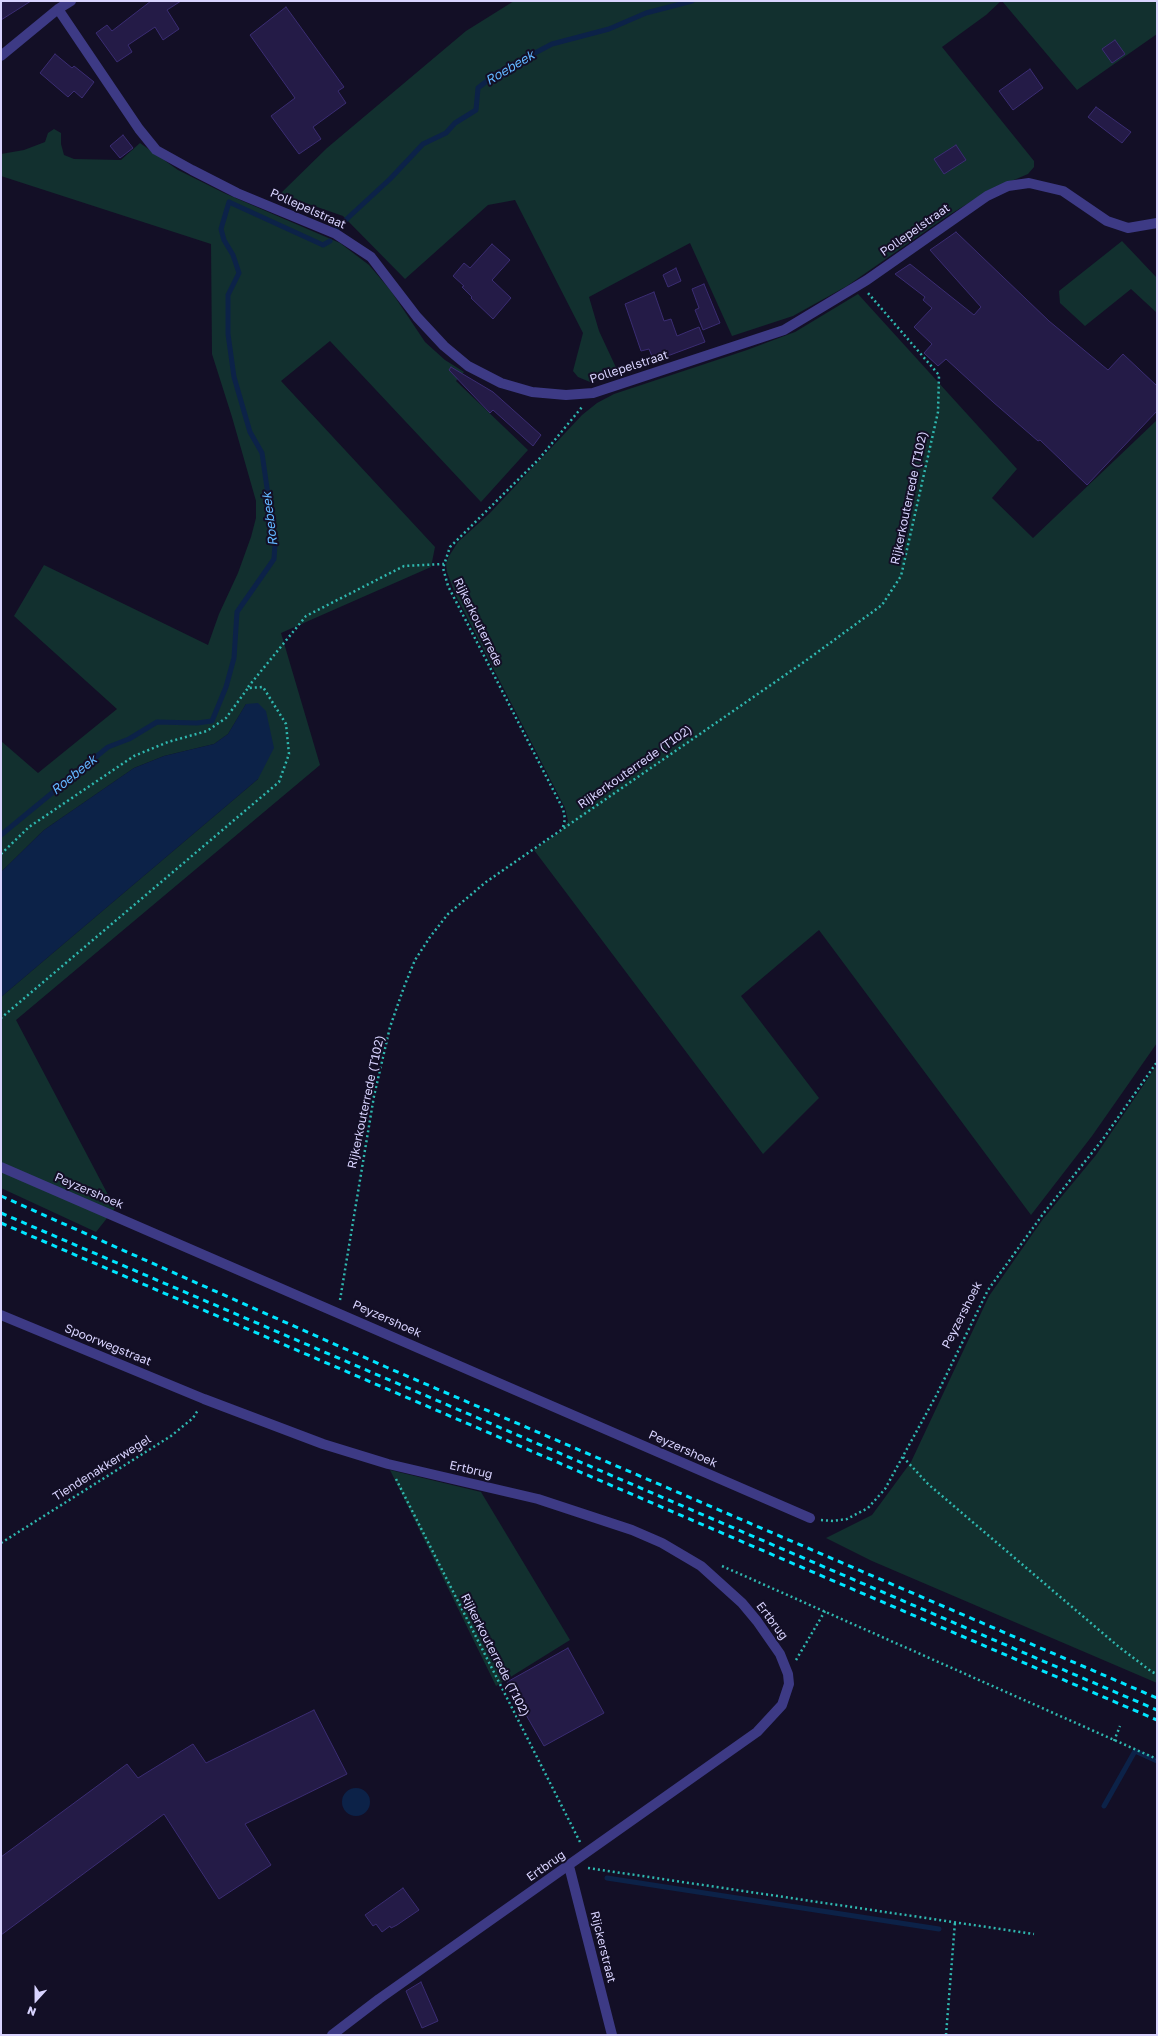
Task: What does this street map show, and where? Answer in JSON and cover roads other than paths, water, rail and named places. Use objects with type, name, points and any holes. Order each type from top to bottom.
[{"type":"street","points":[[1,56],[58,9],[71,1]]},
{"type":"street","name":"Pollepelstraat","points":[[58,9],[139,129],[156,150],[237,193],[336,234],[371,257],[417,317],[444,346],[468,366],[500,383],[532,392],[566,395],[593,393],[784,330],[860,284],[987,196],[1008,186],[1029,183],[1064,191],[1107,221],[1128,228],[1157,223]]},
{"type":"street","name":"Peyzershoek","points":[[1,1167],[810,1518]]},
{"type":"street","name":"Spoorwegstraat","points":[[1,1315],[204,1399]]},
{"type":"street","name":"Ertbrug","points":[[204,1399],[323,1444],[388,1464],[538,1499],[603,1519],[662,1543],[701,1566],[732,1593],[757,1621],[780,1654],[788,1674],[789,1684],[782,1705],[757,1732],[356,2016],[332,2035]]},
{"type":"street","name":"Rijckerstraat","points":[[569,1866],[612,2035]]},
{"type":"water","points":[[258,703],[266,711],[274,748],[258,779],[1,997],[1,872],[44,830],[134,768],[164,756],[214,744],[228,734],[246,704]]},
{"type":"water","points":[[356,1788],[366,1792],[370,1802],[366,1812],[356,1816],[346,1812],[342,1802],[346,1792]]},
{"type":"waterway","name":"Roebeek","points":[[337,228],[390,179],[423,144],[446,133],[455,123],[476,110],[478,88],[497,73],[552,44],[609,29],[646,13],[692,1]]},
{"type":"waterway","name":"Roebeek","points":[[1,835],[108,747],[129,739],[157,722],[197,723],[212,721],[226,687],[234,658],[237,612],[274,559],[275,544],[262,453],[250,432],[234,377],[228,334],[228,295],[239,273],[233,255],[224,240],[221,229],[229,202],[323,245],[330,241]]},
{"type":"waterway","points":[[1104,1806],[1135,1751],[1157,1761]]},
{"type":"waterway","points":[[607,1878],[939,1929]]},
{"type":"railway","points":[[1,1196],[386,1367],[1157,1698]]},
{"type":"railway","points":[[1,1213],[1157,1710]]},
{"type":"railway","points":[[1,1223],[1157,1720]]}]
